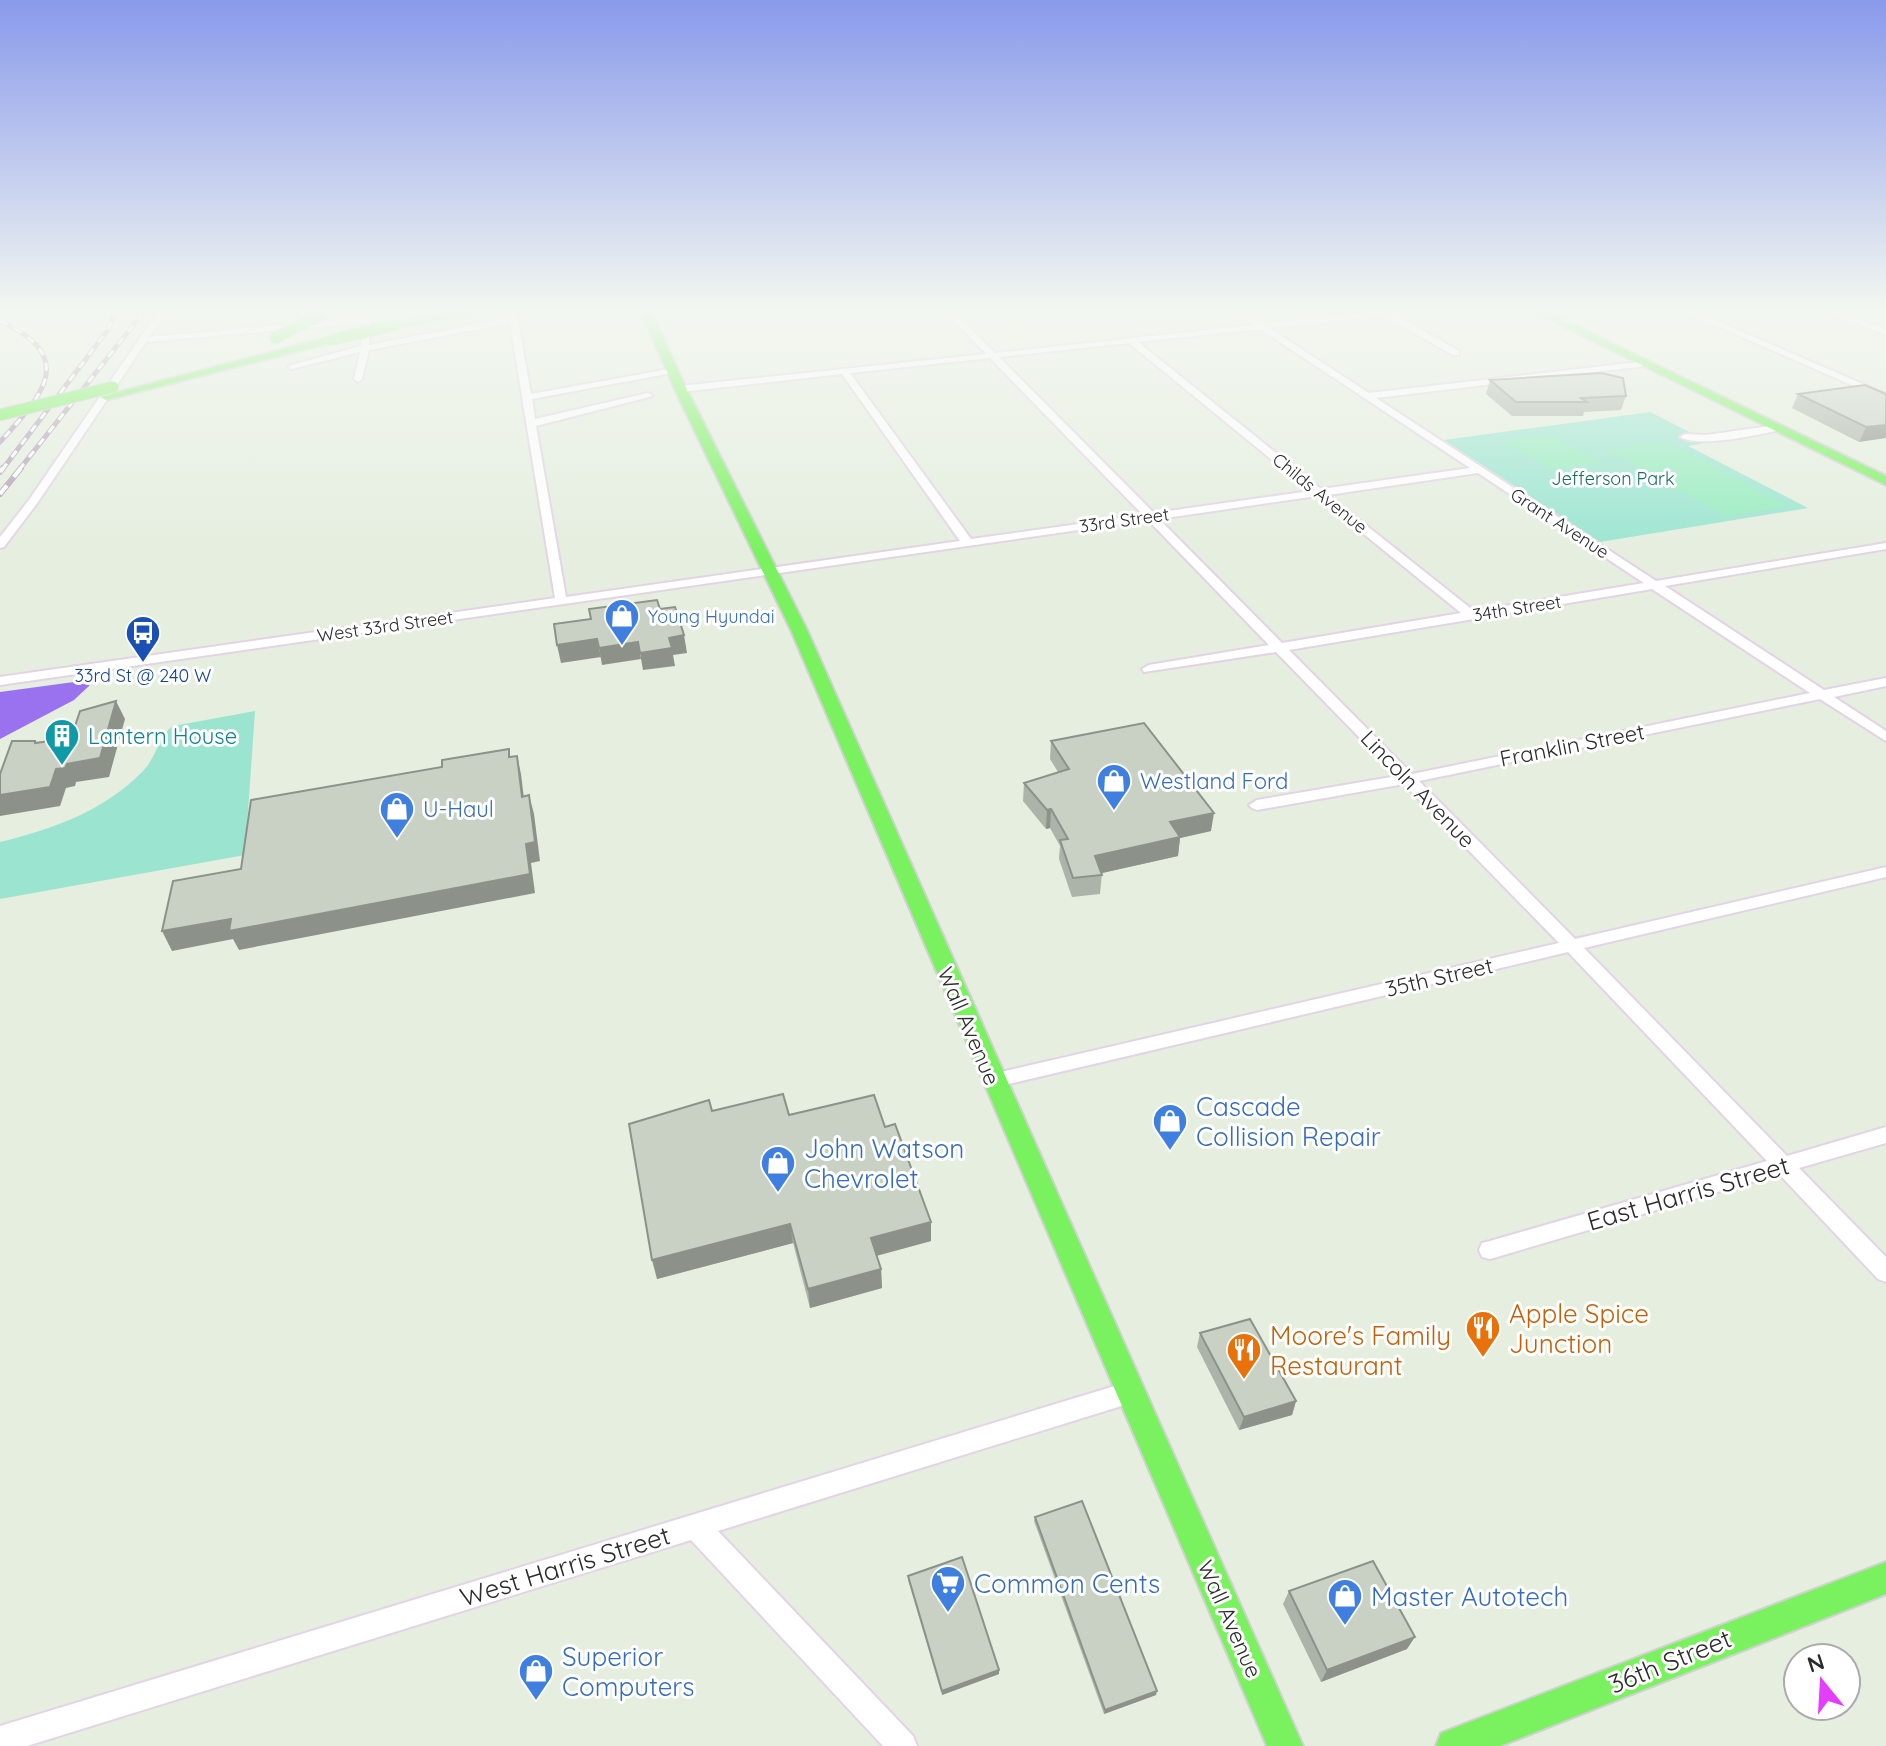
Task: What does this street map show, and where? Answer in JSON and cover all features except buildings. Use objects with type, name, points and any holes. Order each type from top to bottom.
[{"type":"main road","points":[[0,424],[114,390]]},
{"type":"main road","points":[[0,415],[115,390]]},
{"type":"main road","name":"Wall Avenue","points":[[681,390],[796,623],[992,1081],[1285,1746]]},
{"type":"main road","points":[[1701,390],[1886,481]]},
{"type":"main road","name":"36th Street","points":[[1454,1746],[1886,1578]]},
{"type":"street","points":[[0,545],[33,502],[107,390]]},
{"type":"street","points":[[526,390],[561,601]]},
{"type":"street","points":[[527,397],[562,390]]},
{"type":"street","points":[[858,390],[967,542]]},
{"type":"street","name":"Lincoln Avenue","points":[[1027,390],[1572,946],[1886,1272]]},
{"type":"street","name":"Childs Avenue","points":[[1193,390],[1472,616]]},
{"type":"street","name":"Grant Avenue","points":[[1359,390],[1886,737]]},
{"type":"street","points":[[1367,396],[1414,390]]},
{"type":"street","points":[[532,424],[648,396]]},
{"type":"street","points":[[1685,437],[1706,438],[1777,428]]},
{"type":"street","name":"33rd Street","points":[[770,571],[1479,470]]},
{"type":"street","name":"34th Street","points":[[1149,669],[1886,546]]},
{"type":"street","name":"West 33rd Street","points":[[0,681],[770,571]]},
{"type":"street","name":"Franklin Street","points":[[1257,805],[1407,779],[1886,682]]},
{"type":"street","name":"35th Street","points":[[992,1081],[1886,872]]},
{"type":"street","name":"East Harris Street","points":[[1490,1250],[1886,1135]]},
{"type":"street","name":"West Harris Street","points":[[0,1740],[1131,1392]]},
{"type":"street","points":[[695,1526],[903,1746]]},
{"type":"green space","name":"Jefferson Park","points":[[1650,412],[1709,442],[1688,446],[1808,508],[1600,542],[1444,440]]},
{"type":"green space","points":[[1551,434],[1600,462],[1551,469],[1503,441]]},
{"type":"green space","points":[[1665,441],[1789,506],[1726,516],[1606,450]]},
{"type":"green space","points":[[255,711],[245,855],[0,899],[0,842],[58,825],[112,797],[143,771],[173,726]]},
{"type":"shaded area","points":[[74,682],[90,685],[74,700],[0,739],[0,692]]},
{"type":"railway","points":[[0,442],[29,409],[40,390]]},
{"type":"railway","points":[[2,470],[62,390]]},
{"type":"railway","points":[[19,470],[82,390]]},
{"type":"railway","points":[[0,472],[3,468]]},
{"type":"railway","points":[[0,494],[21,468]]},
{"type":"place","name":"Young Hyundai","points":[[622,647]]},
{"type":"place","name":"33rd St @ 240 W","points":[[143,664]]},
{"type":"place","name":"Lantern House","points":[[62,767]]},
{"type":"place","name":"Westland Ford","points":[[1114,812]]},
{"type":"place","name":"U-Haul","points":[[397,840]]},
{"type":"place","name":"Cascade Collision Repair","points":[[1170,1152]]},
{"type":"place","name":"John Watson Chevrolet","points":[[778,1194]]},
{"type":"place","name":"Apple Spice Junction","points":[[1483,1359]]},
{"type":"place","name":"Moore's Family Restaurant","points":[[1244,1381]]},
{"type":"place","name":"Common Cents","points":[[948,1614]]},
{"type":"place","name":"Master Autotech","points":[[1345,1627]]},
{"type":"place","name":"Superior Computers","points":[[536,1702]]}]
